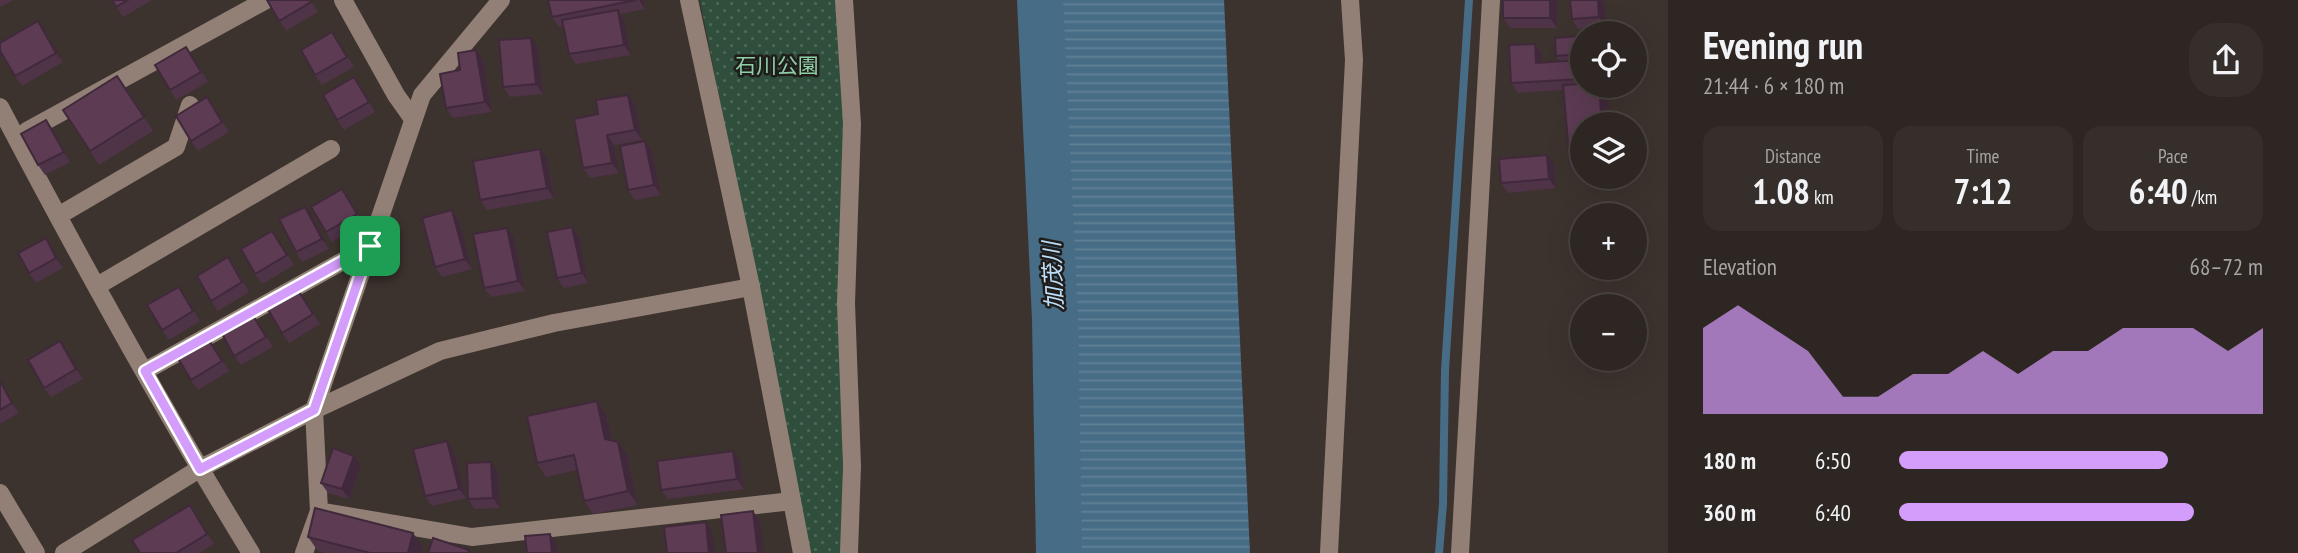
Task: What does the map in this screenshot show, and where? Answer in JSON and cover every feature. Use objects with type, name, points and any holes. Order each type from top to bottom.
[{"type":"street","points":[[16,137],[266,0]]},
{"type":"street","points":[[343,0],[413,119]]},
{"type":"street","points":[[304,553],[319,512],[314,410],[413,119],[422,95],[501,0]]},
{"type":"street","points":[[689,0],[751,287],[802,553]]},
{"type":"street","points":[[844,0],[852,124],[846,303],[852,466],[849,553]]},
{"type":"street","points":[[1329,553],[1354,60],[1350,0]]},
{"type":"street","points":[[1460,553],[1491,0]]},
{"type":"street","points":[[58,216],[176,147],[190,105]]},
{"type":"street","points":[[0,107],[97,286],[200,469],[251,553]]},
{"type":"street","points":[[97,286],[331,149]]},
{"type":"street","points":[[145,371],[370,246]]},
{"type":"street","points":[[64,553],[200,469],[314,410],[440,351],[554,323],[751,287]]},
{"type":"street","points":[[0,493],[36,553]]},
{"type":"street","points":[[319,512],[472,537],[792,500]]},
{"type":"green space","name":"石川公園","points":[[700,0],[837,0],[844,125],[842,553],[809,553]]},
{"type":"water","points":[[1057,0],[1224,0],[1250,553],[1074,553]]},
{"type":"building","points":[[112,0],[128,0],[116,7]]},
{"type":"building","points":[[267,0],[309,0],[311,2],[279,21]]},
{"type":"building","points":[[548,0],[636,0],[552,17]]},
{"type":"building","points":[[1503,0],[1550,0],[1550,18],[1503,18]]},
{"type":"building","points":[[1570,0],[1598,0],[1599,17],[1572,19]]},
{"type":"building","points":[[618,10],[624,45],[569,54],[562,20]]},
{"type":"building","points":[[38,21],[56,53],[15,76],[0,51],[0,43]]},
{"type":"building","points":[[332,32],[347,57],[315,75],[301,50]]},
{"type":"building","points":[[1570,37],[1570,55],[1556,56],[1555,38]]},
{"type":"building","points":[[531,38],[536,84],[503,87],[499,40]]},
{"type":"building","points":[[1535,44],[1536,63],[1570,61],[1570,80],[1511,83],[1509,45]]},
{"type":"building","points":[[186,47],[201,72],[170,90],[155,65]]},
{"type":"building","points":[[476,50],[485,102],[446,108],[440,74],[460,70],[458,53]]},
{"type":"building","points":[[117,76],[144,117],[90,151],[63,110]]},
{"type":"building","points":[[354,77],[369,102],[337,120],[323,95]]},
{"type":"building","points":[[1563,85],[1570,85],[1570,98],[1600,98],[1601,112],[1570,112],[1570,165]]},
{"type":"building","points":[[628,95],[635,130],[607,135],[612,163],[583,168],[574,119],[598,114],[596,100]]},
{"type":"building","points":[[207,97],[222,122],[191,141],[176,116]]},
{"type":"building","points":[[46,120],[64,152],[38,165],[21,134]]},
{"type":"building","points":[[645,141],[654,185],[628,190],[620,146]]},
{"type":"building","points":[[540,149],[547,188],[480,200],[473,161]]},
{"type":"building","points":[[1547,155],[1549,179],[1501,183],[1499,159]]},
{"type":"building","points":[[342,189],[357,214],[326,232],[311,207]]},
{"type":"building","points":[[305,207],[322,239],[296,252],[279,219]]},
{"type":"building","points":[[452,210],[465,259],[435,267],[422,218]]},
{"type":"building","points":[[572,227],[582,273],[557,278],[547,232]]},
{"type":"building","points":[[507,228],[518,281],[484,288],[473,234]]},
{"type":"building","points":[[272,231],[287,255],[255,274],[241,249]]},
{"type":"building","points":[[46,238],[56,258],[29,273],[18,253]]},
{"type":"building","points":[[228,257],[242,282],[211,301],[197,276]]},
{"type":"building","points":[[179,287],[193,311],[162,330],[147,305]]},
{"type":"building","points":[[298,290],[313,314],[282,333],[267,308]]},
{"type":"building","points":[[251,312],[266,337],[234,356],[220,330]]},
{"type":"building","points":[[207,337],[222,361],[191,380],[176,355]]},
{"type":"building","points":[[60,341],[76,369],[44,388],[28,360]]},
{"type":"building","points":[[0,381],[12,403],[0,410]]},
{"type":"building","points":[[597,401],[605,439],[618,442],[628,491],[584,501],[574,455],[537,463],[527,416]]},
{"type":"building","points":[[447,441],[459,489],[425,496],[413,449]]},
{"type":"building","points":[[333,448],[354,456],[342,489],[321,483]]},
{"type":"building","points":[[733,451],[737,479],[661,490],[657,461]]},
{"type":"building","points":[[491,462],[493,498],[468,499],[467,463]]},
{"type":"building","points":[[190,505],[207,534],[176,553],[140,553],[132,540]]},
{"type":"building","points":[[315,508],[413,533],[408,553],[370,553],[308,537]]},
{"type":"building","points":[[753,511],[758,553],[726,553],[721,515]]},
{"type":"building","points":[[706,522],[709,553],[667,553],[664,527]]},
{"type":"building","points":[[550,534],[552,553],[527,553],[525,536]]},
{"type":"building","points":[[433,538],[469,550],[468,553],[428,553]]},
{"type":"waterway","name":"加茂川","points":[[1040,0],[1055,319],[1059,553]]},
{"type":"waterway","points":[[1439,553],[1443,504],[1445,370],[1469,0]]},
{"type":"route","points":[[370,246],[314,410],[200,469],[145,371],[370,246]]}]
